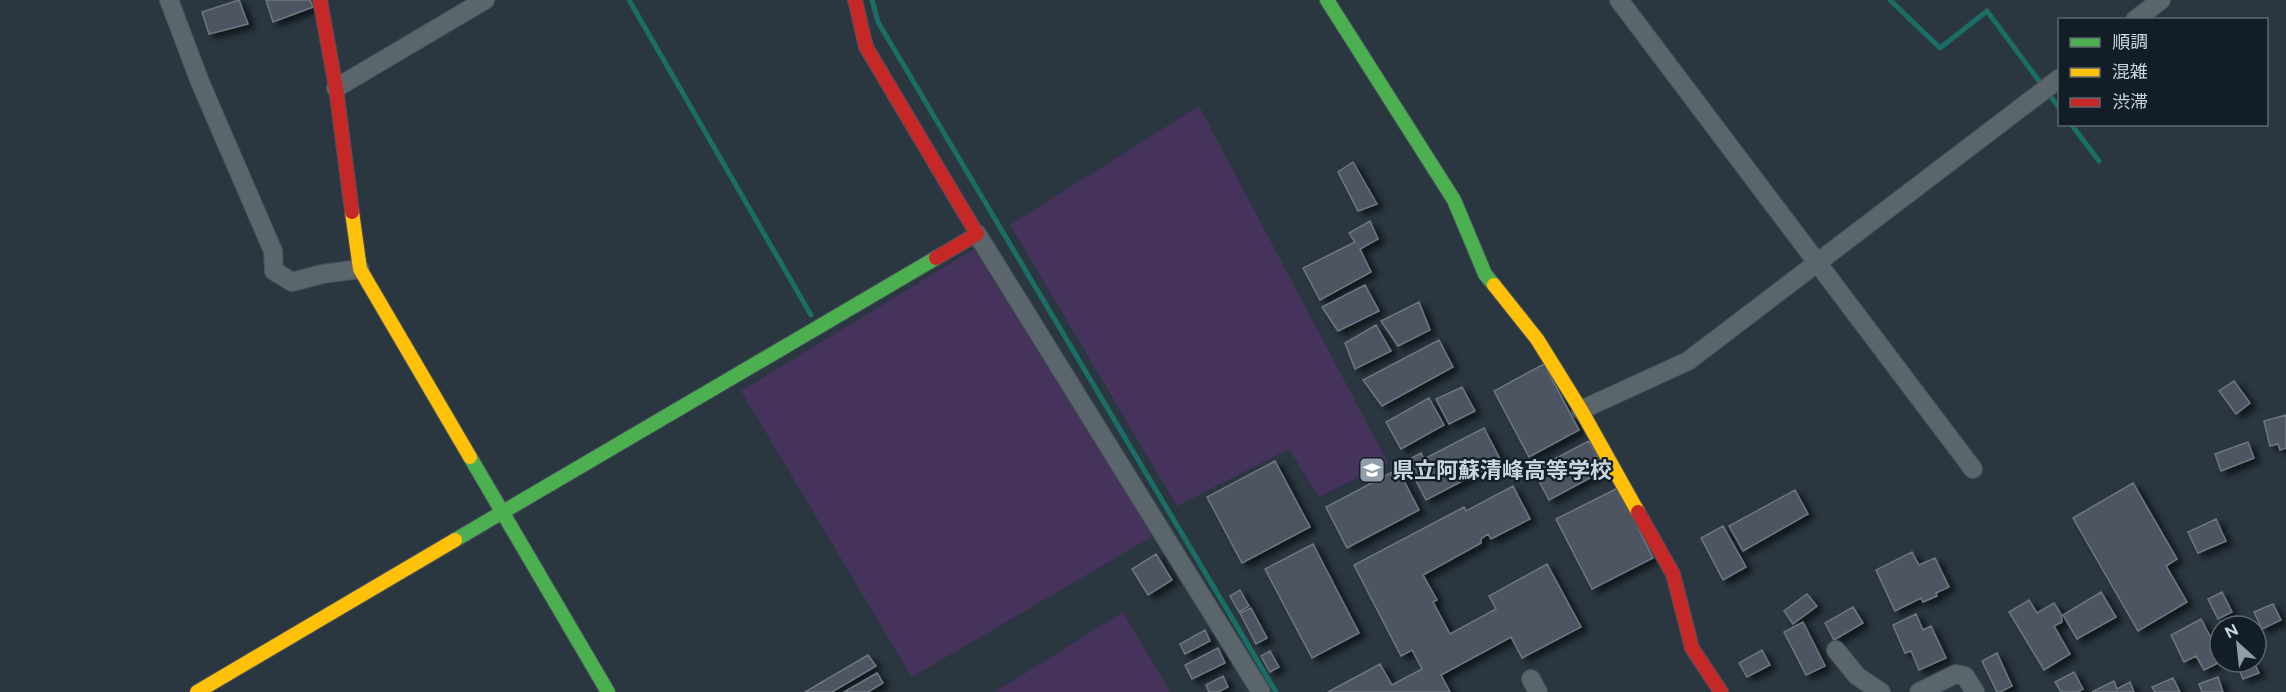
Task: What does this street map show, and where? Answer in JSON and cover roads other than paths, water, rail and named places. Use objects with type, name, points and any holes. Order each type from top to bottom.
[{"type":"street","points":[[169,0],[200,82],[273,251],[274,271],[292,282],[322,274],[360,269]]},
{"type":"street","points":[[320,0],[336,88],[360,269],[608,692]]},
{"type":"street","points":[[336,88],[485,0]]},
{"type":"street","points":[[855,0],[866,47],[976,234],[1261,692]]},
{"type":"street","points":[[1327,0],[1454,200],[1485,274],[1538,339],[1581,410],[1673,574],[1692,648],[1721,692]]},
{"type":"street","points":[[1619,0],[1973,469]]},
{"type":"street","points":[[2138,18],[2161,0]]},
{"type":"street","points":[[1581,410],[1688,361],[2058,80]]},
{"type":"street","points":[[197,692],[976,234]]},
{"type":"street","points":[[1836,650],[1857,676],[1881,692]]},
{"type":"street","points":[[1919,692],[1956,674],[1965,676],[1975,692]]},
{"type":"waterway","points":[[629,0],[811,315]]},
{"type":"waterway","points":[[872,0],[878,22],[1276,692]]},
{"type":"waterway","points":[[1890,0],[1940,48],[1987,11],[2058,106]]},
{"type":"waterway","points":[[2073,126],[2099,161]]},
{"type":"place","name":"県立阿蘇清峰高等学校","points":[[1372,470]]}]
